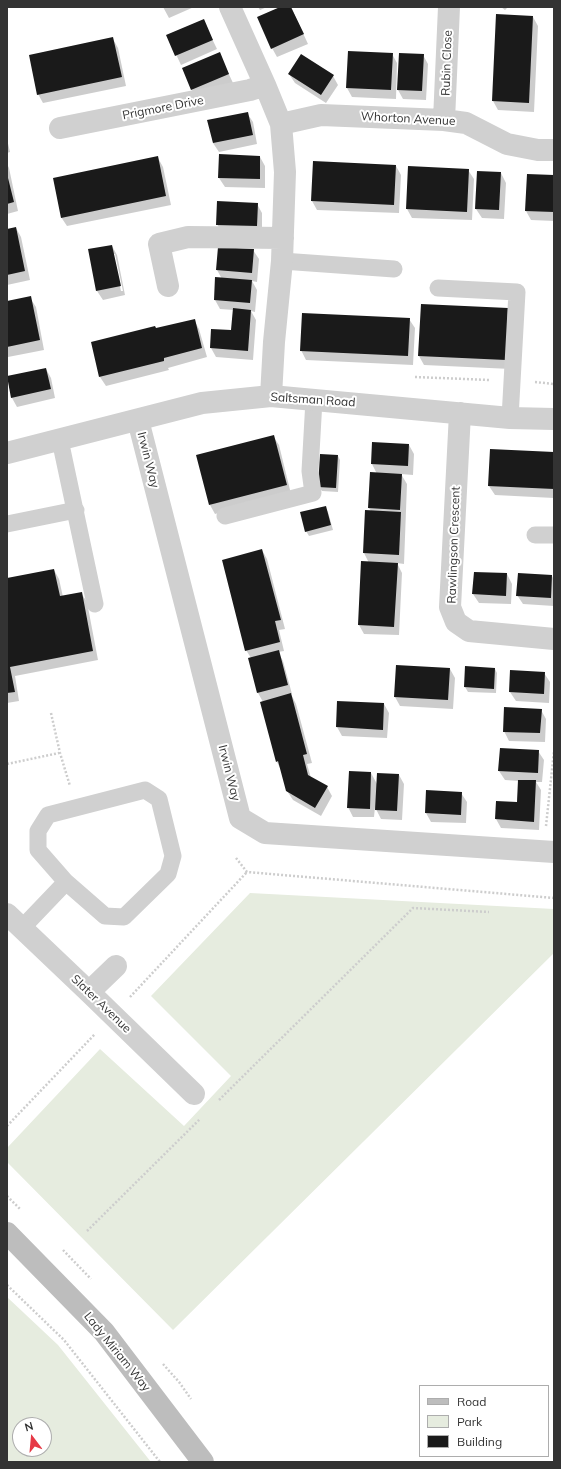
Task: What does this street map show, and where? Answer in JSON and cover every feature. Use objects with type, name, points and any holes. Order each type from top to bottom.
[{"type":"street","points":[[230,7],[282,124],[285,172],[283,238],[271,396]]},
{"type":"street","name":"Rubin Close","points":[[444,120],[449,7]]},
{"type":"street","name":"Prigmore Drive","points":[[60,128],[250,90],[265,85]]},
{"type":"street","name":"Whorton Avenue","points":[[282,124],[321,115],[444,120],[466,123],[507,144],[538,150],[554,150]]},
{"type":"street","points":[[168,286],[159,244],[188,236],[283,238]]},
{"type":"street","name":"Saltsman Road","points":[[7,453],[202,403],[271,396],[510,418],[554,418]]},
{"type":"street","name":"Rawlingson Crescent","points":[[460,413],[450,607],[456,622],[469,632],[554,639]]},
{"type":"street","name":"Irwin Way","points":[[138,420],[240,818],[265,833],[549,852]]},
{"type":"street","name":"Slater Avenue","points":[[14,921],[194,1094]]},
{"type":"street","points":[[89,992],[116,966]]},
{"type":"street","name":"Lady Miriam Way","points":[[7,1233],[104,1332],[202,1462]]},
{"type":"lane","points":[[282,261],[394,269]]},
{"type":"lane","points":[[438,288],[517,292],[510,418]]},
{"type":"lane","points":[[225,516],[313,493],[310,471],[314,400]]},
{"type":"lane","points":[[60,440],[95,604]]},
{"type":"lane","points":[[7,524],[76,510]]},
{"type":"lane","points":[[535,535],[554,536]]},
{"type":"lane","points":[[145,790],[159,799],[173,856],[168,874],[124,917],[105,916],[66,882],[38,850],[38,831],[48,815],[145,790]]},
{"type":"lane","points":[[14,921],[66,882]]},
{"type":"path","points":[[415,377],[512,380],[554,384]]},
{"type":"path","points":[[52,713],[60,753],[76,808]]},
{"type":"path","points":[[549,852],[554,751]]},
{"type":"path","points":[[7,764],[60,753]]},
{"type":"path","points":[[236,858],[247,872],[554,898]]},
{"type":"path","points":[[216,1103],[413,908],[489,912]]},
{"type":"path","points":[[87,1232],[205,1114]]},
{"type":"path","points":[[7,1286],[64,1340],[160,1462]]},
{"type":"green space","points":[[250,893],[554,909],[554,953],[173,1330],[7,1162],[7,1148],[100,1049],[184,1126],[231,1076],[151,996]]},
{"type":"green space","points":[[7,1297],[58,1345],[151,1462],[7,1462]]},
{"type":"building","points":[[280,7],[291,7],[304,34],[271,49],[257,17]]},
{"type":"building","points":[[496,14],[533,16],[529,103],[492,101]]},
{"type":"building","points":[[204,19],[213,40],[175,56],[166,35]]},
{"type":"building","points":[[113,37],[122,77],[37,95],[29,55]]},
{"type":"building","points":[[348,51],[393,53],[391,90],[346,88]]},
{"type":"building","points":[[220,52],[229,74],[191,90],[182,68]]},
{"type":"building","points":[[399,53],[424,54],[422,91],[397,90]]},
{"type":"building","points":[[301,54],[334,75],[321,95],[288,74]]},
{"type":"building","points":[[248,112],[253,135],[213,143],[207,120]]},
{"type":"building","points":[[219,154],[260,156],[260,179],[218,178]]},
{"type":"building","points":[[158,156],[166,196],[61,218],[53,178]]},
{"type":"building","points":[[313,161],[396,165],[394,205],[311,201]]},
{"type":"building","points":[[408,166],[469,169],[467,212],[406,209]]},
{"type":"building","points":[[477,171],[501,172],[499,210],[475,209]]},
{"type":"building","points":[[7,174],[14,202],[7,204]]},
{"type":"building","points":[[527,174],[554,175],[554,212],[525,211]]},
{"type":"building","points":[[217,201],[258,203],[257,226],[216,225]]},
{"type":"building","points":[[16,227],[25,271],[7,275],[7,229]]},
{"type":"building","points":[[112,245],[121,286],[96,291],[88,249]]},
{"type":"building","points":[[218,247],[254,249],[252,273],[216,270]]},
{"type":"building","points":[[215,277],[252,280],[250,303],[214,300]]},
{"type":"building","points":[[31,296],[40,340],[7,347],[7,301]]},
{"type":"building","points":[[421,304],[508,308],[506,360],[418,356]]},
{"type":"building","points":[[233,308],[251,310],[248,351],[210,348],[211,329],[231,330]]},
{"type":"building","points":[[302,313],[410,318],[408,356],[300,351]]},
{"type":"building","points":[[195,319],[202,348],[164,358],[164,361],[99,377],[91,342],[155,326],[156,328]]},
{"type":"building","points":[[46,368],[51,389],[11,398],[7,376]]},
{"type":"building","points":[[274,435],[287,485],[209,505],[196,455]]},
{"type":"building","points":[[372,442],[409,444],[408,466],[371,464]]},
{"type":"building","points":[[490,449],[554,452],[554,489],[488,486]]},
{"type":"building","points":[[320,454],[338,455],[336,488],[318,487]]},
{"type":"building","points":[[370,472],[402,474],[400,510],[368,508]]},
{"type":"building","points":[[326,506],[331,525],[305,532],[300,512]]},
{"type":"building","points":[[365,510],[401,512],[399,555],[363,553]]},
{"type":"building","points":[[262,549],[281,620],[275,621],[280,642],[245,651],[222,560]]},
{"type":"building","points":[[361,561],[398,563],[394,627],[358,625]]},
{"type":"building","points":[[54,569],[60,596],[82,592],[93,651],[10,667],[15,692],[7,693],[7,578]]},
{"type":"building","points":[[474,572],[507,573],[506,596],[472,594]]},
{"type":"building","points":[[518,573],[552,575],[551,598],[516,596]]},
{"type":"building","points":[[279,650],[288,685],[257,693],[248,658]]},
{"type":"building","points":[[396,665],[450,668],[448,700],[394,697]]},
{"type":"building","points":[[465,666],[495,668],[494,689],[464,687]]},
{"type":"building","points":[[510,670],[545,672],[544,694],[509,692]]},
{"type":"building","points":[[291,693],[307,754],[303,755],[308,775],[328,786],[315,808],[286,791],[278,761],[276,762],[260,702]]},
{"type":"building","points":[[337,701],[384,703],[383,730],[336,727]]},
{"type":"building","points":[[504,707],[542,709],[540,733],[503,732]]},
{"type":"building","points":[[500,748],[539,750],[538,773],[498,771]]},
{"type":"building","points":[[349,771],[371,772],[370,809],[347,808]]},
{"type":"building","points":[[377,773],[399,774],[397,811],[375,810]]},
{"type":"building","points":[[518,780],[536,780],[534,822],[495,819],[496,801],[517,802]]},
{"type":"building","points":[[426,790],[462,792],[461,815],[425,813]]}]
